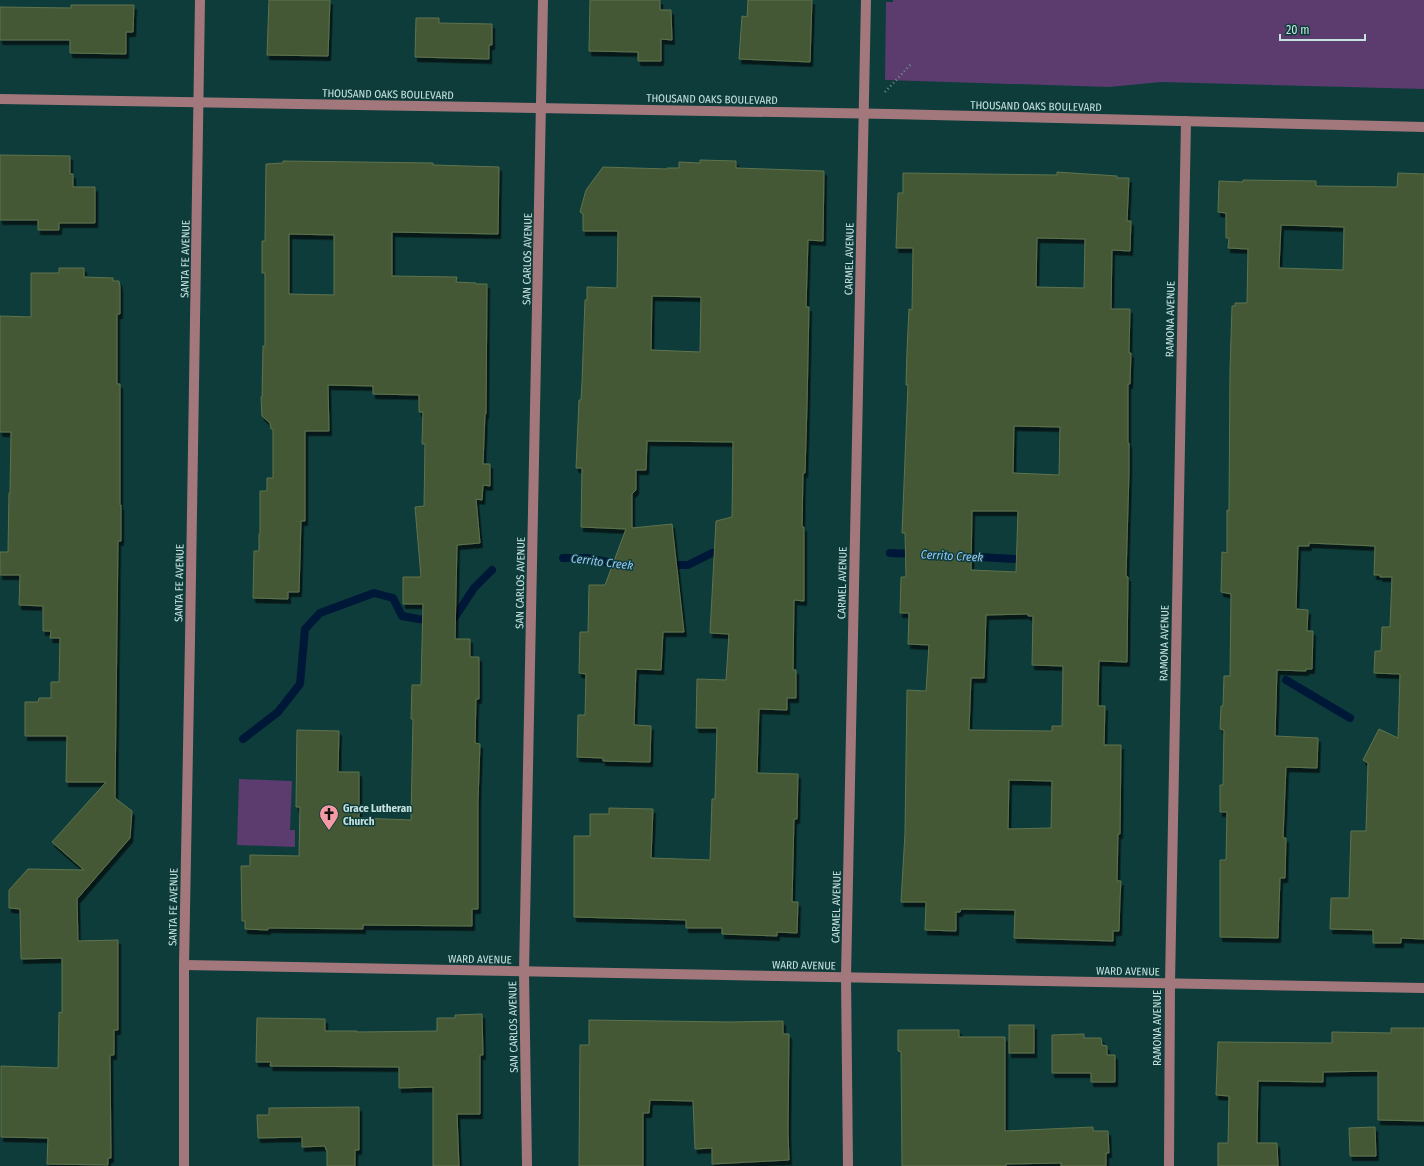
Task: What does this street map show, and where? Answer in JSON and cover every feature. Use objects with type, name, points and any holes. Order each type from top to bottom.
[{"type":"street","name":"SANTA FE AVENUE","points":[[184,1166],[184,966],[200,0]]},
{"type":"street","name":"SAN CARLOS AVENUE","points":[[527,1166],[524,972],[543,0]]},
{"type":"street","name":"CARMEL AVENUE","points":[[848,1166],[846,977],[866,0]]},
{"type":"street","name":"THOUSAND OAKS BOULEVARD","points":[[0,99],[864,114],[1424,127]]},
{"type":"street","name":"RAMONA AVENUE","points":[[1169,1166],[1170,984],[1186,121]]},
{"type":"street","name":"WARD AVENUE","points":[[184,966],[1424,988]]},
{"type":"path","points":[[864,114],[912,63]]},
{"type":"shaded area","points":[[893,0],[1424,0],[1424,89],[1161,82],[1109,87],[885,80],[886,2],[893,2]]},
{"type":"shaded area","points":[[239,779],[292,781],[290,830],[295,830],[295,847],[237,845]]},
{"type":"building","points":[[269,0],[330,0],[328,56],[267,55]]},
{"type":"building","points":[[590,0],[660,0],[660,10],[671,10],[672,40],[661,39],[661,61],[638,61],[638,52],[589,51]]},
{"type":"building","points":[[748,0],[812,0],[810,62],[739,59],[742,16],[747,17]]},
{"type":"building","points":[[71,5],[134,5],[133,32],[126,32],[126,54],[70,53],[70,40],[0,40],[0,7],[71,8]]},
{"type":"building","points":[[416,18],[439,18],[439,23],[492,24],[492,45],[489,45],[489,59],[415,57]]},
{"type":"building","points":[[0,155],[70,156],[70,174],[73,174],[73,187],[95,187],[95,223],[59,223],[59,230],[38,230],[38,220],[0,220]]},
{"type":"building","points":[[700,160],[736,161],[736,168],[824,171],[823,241],[808,240],[806,307],[809,307],[807,405],[805,473],[803,473],[802,527],[804,527],[804,601],[794,600],[793,670],[796,670],[796,698],[787,698],[787,710],[759,709],[757,773],[798,774],[797,819],[794,819],[792,902],[798,902],[797,933],[777,932],[777,936],[722,934],[722,928],[686,928],[686,920],[574,917],[574,836],[590,836],[590,814],[609,814],[609,808],[653,809],[651,858],[710,860],[712,799],[715,799],[717,728],[696,728],[697,679],[726,680],[729,634],[710,633],[716,521],[732,517],[733,442],[647,441],[646,470],[636,470],[636,490],[632,494],[632,528],[672,524],[684,632],[663,632],[661,670],[636,669],[634,725],[651,726],[650,762],[603,761],[603,758],[577,757],[578,715],[585,715],[586,674],[579,673],[580,632],[588,632],[589,585],[605,585],[626,529],[581,527],[582,468],[576,468],[579,400],[581,400],[582,382],[585,300],[587,300],[587,287],[617,288],[618,231],[583,231],[583,214],[580,212],[586,190],[603,167],[667,169],[679,168],[679,162],[700,163]],"holes":[[[652,296],[701,297],[700,352],[651,350]]]},
{"type":"building","points":[[283,161],[433,163],[433,165],[499,167],[498,234],[392,232],[392,276],[457,277],[456,282],[487,284],[486,414],[483,464],[490,464],[490,486],[483,485],[482,500],[476,499],[480,543],[457,545],[455,639],[470,639],[470,657],[479,657],[479,699],[476,699],[475,743],[480,744],[478,801],[478,909],[472,909],[472,926],[363,925],[363,929],[268,928],[268,930],[245,929],[245,921],[242,921],[241,866],[250,866],[250,855],[299,856],[300,807],[296,807],[297,730],[339,731],[338,772],[359,772],[359,818],[411,820],[413,719],[411,719],[412,685],[421,685],[423,604],[403,604],[403,577],[421,577],[415,507],[424,506],[425,444],[422,444],[423,412],[419,412],[419,395],[373,394],[373,386],[328,385],[329,431],[305,431],[305,521],[301,521],[299,592],[288,592],[288,599],[253,598],[254,551],[259,551],[260,491],[267,491],[267,478],[273,478],[273,429],[271,429],[270,423],[262,416],[261,397],[263,346],[265,346],[265,273],[262,273],[262,241],[265,241],[266,164],[283,163]],"holes":[[[289,234],[334,235],[334,295],[289,294]]]},
{"type":"building","points":[[1057,172],[1129,178],[1127,221],[1131,221],[1130,251],[1112,250],[1111,309],[1130,309],[1129,353],[1131,353],[1130,384],[1128,384],[1129,472],[1126,576],[1128,577],[1127,662],[1099,661],[1098,706],[1105,706],[1104,745],[1121,745],[1120,834],[1118,834],[1117,881],[1121,881],[1119,931],[1113,931],[1113,941],[1014,938],[1015,910],[961,909],[960,912],[956,912],[956,931],[925,930],[926,902],[901,902],[905,833],[907,690],[926,691],[929,645],[908,644],[909,613],[900,613],[901,577],[906,577],[905,533],[902,533],[908,385],[906,385],[907,350],[909,309],[912,310],[913,248],[896,248],[898,193],[903,193],[903,173],[1057,175]],"holes":[[[1037,238],[1085,239],[1084,288],[1036,287]],[[1014,426],[1060,427],[1059,475],[1013,473]],[[972,511],[1018,511],[1016,572],[971,570]],[[1028,614],[1028,616],[1033,616],[1032,665],[1063,666],[1062,726],[1052,726],[1052,731],[969,730],[971,678],[984,678],[986,615]],[[1009,780],[1052,781],[1051,828],[1008,829]]]},
{"type":"building","points":[[1398,173],[1424,174],[1424,939],[1401,938],[1401,943],[1373,943],[1373,930],[1330,929],[1331,898],[1349,898],[1351,831],[1366,831],[1368,763],[1363,760],[1379,729],[1398,738],[1400,674],[1374,673],[1375,651],[1381,651],[1382,627],[1390,627],[1392,577],[1380,577],[1380,575],[1374,575],[1375,546],[1309,543],[1309,546],[1298,546],[1296,609],[1308,610],[1307,631],[1313,631],[1312,669],[1306,669],[1306,671],[1277,670],[1275,736],[1318,738],[1317,768],[1286,767],[1283,838],[1286,838],[1285,878],[1280,878],[1278,938],[1220,937],[1220,860],[1226,860],[1227,812],[1220,812],[1220,785],[1223,785],[1224,730],[1220,729],[1221,706],[1223,706],[1224,676],[1230,676],[1231,594],[1221,592],[1222,552],[1227,553],[1227,510],[1229,511],[1232,306],[1235,306],[1235,303],[1247,303],[1248,249],[1228,248],[1229,238],[1226,238],[1226,213],[1218,212],[1219,181],[1316,181],[1316,186],[1397,187]],"holes":[[[1281,225],[1344,227],[1343,270],[1279,268]]]},
{"type":"building","points":[[59,268],[84,268],[84,277],[113,278],[113,281],[119,281],[120,287],[120,314],[117,314],[117,384],[120,384],[121,541],[118,541],[115,798],[132,811],[130,838],[77,899],[78,941],[118,940],[118,1030],[114,1030],[114,1055],[110,1055],[111,1158],[108,1158],[108,1165],[47,1164],[48,1138],[1,1137],[1,1066],[58,1068],[59,1012],[62,1013],[62,958],[21,959],[20,909],[9,908],[9,890],[28,869],[84,870],[52,842],[106,782],[66,782],[67,736],[25,736],[25,702],[38,702],[39,698],[51,698],[51,682],[59,682],[60,638],[50,638],[51,631],[43,631],[43,606],[19,605],[20,575],[0,575],[0,552],[8,552],[11,432],[0,432],[0,316],[31,317],[31,273],[59,273]]},
{"type":"building","points":[[482,1014],[483,1055],[480,1055],[480,1114],[457,1114],[459,1166],[433,1166],[433,1087],[399,1088],[399,1067],[270,1066],[271,1062],[256,1062],[257,1018],[325,1019],[325,1031],[437,1031],[437,1018],[455,1018],[455,1015]]},
{"type":"building","points":[[589,1020],[730,1022],[783,1021],[783,1034],[789,1034],[789,1160],[712,1164],[712,1148],[695,1149],[693,1101],[650,1100],[649,1113],[643,1113],[643,1166],[579,1166],[580,1045],[589,1045]]},
{"type":"building","points":[[1009,1025],[1034,1025],[1034,1053],[1009,1053]]},
{"type":"building","points":[[1391,1028],[1424,1028],[1424,1121],[1378,1120],[1378,1071],[1323,1072],[1323,1082],[1258,1081],[1257,1143],[1277,1143],[1278,1166],[1218,1166],[1218,1143],[1228,1143],[1229,1096],[1216,1095],[1218,1042],[1332,1043],[1332,1032],[1391,1033]]},
{"type":"building","points":[[898,1030],[959,1030],[959,1037],[1005,1037],[1005,1131],[1093,1127],[1093,1131],[1108,1131],[1109,1153],[1106,1153],[1106,1166],[1061,1166],[1061,1163],[1006,1164],[1006,1166],[902,1166],[901,1052],[898,1051]]},
{"type":"building","points":[[1084,1034],[1084,1038],[1101,1038],[1102,1045],[1107,1046],[1107,1055],[1115,1055],[1115,1082],[1091,1082],[1091,1073],[1052,1073],[1052,1035]]},
{"type":"building","points":[[359,1107],[359,1150],[355,1150],[355,1166],[327,1166],[327,1150],[325,1146],[302,1147],[302,1137],[258,1138],[257,1115],[269,1115],[269,1108]]},
{"type":"building","points":[[1375,1127],[1376,1156],[1350,1156],[1349,1128]]},
{"type":"waterway","name":"Cerrito Creek","points":[[667,565],[688,565],[712,553]]},
{"type":"waterway","name":"Cerrito Creek","points":[[890,553],[915,554]]},
{"type":"waterway","name":"Cerrito Creek","points":[[961,556],[1015,559]]},
{"type":"waterway","name":"Cerrito Creek","points":[[563,558],[587,558],[623,565]]},
{"type":"waterway","name":"Cerrito Creek","points":[[446,619],[455,617],[474,588],[492,570]]},
{"type":"waterway","name":"Cerrito Creek","points":[[243,739],[278,712],[300,684],[305,629],[320,613],[374,593],[393,598],[402,616],[433,620]]},
{"type":"waterway","name":"Cerrito Creek","points":[[1286,680],[1350,718]]},
{"type":"place","name":"Grace Lutheran Church","points":[[329,831]]}]
